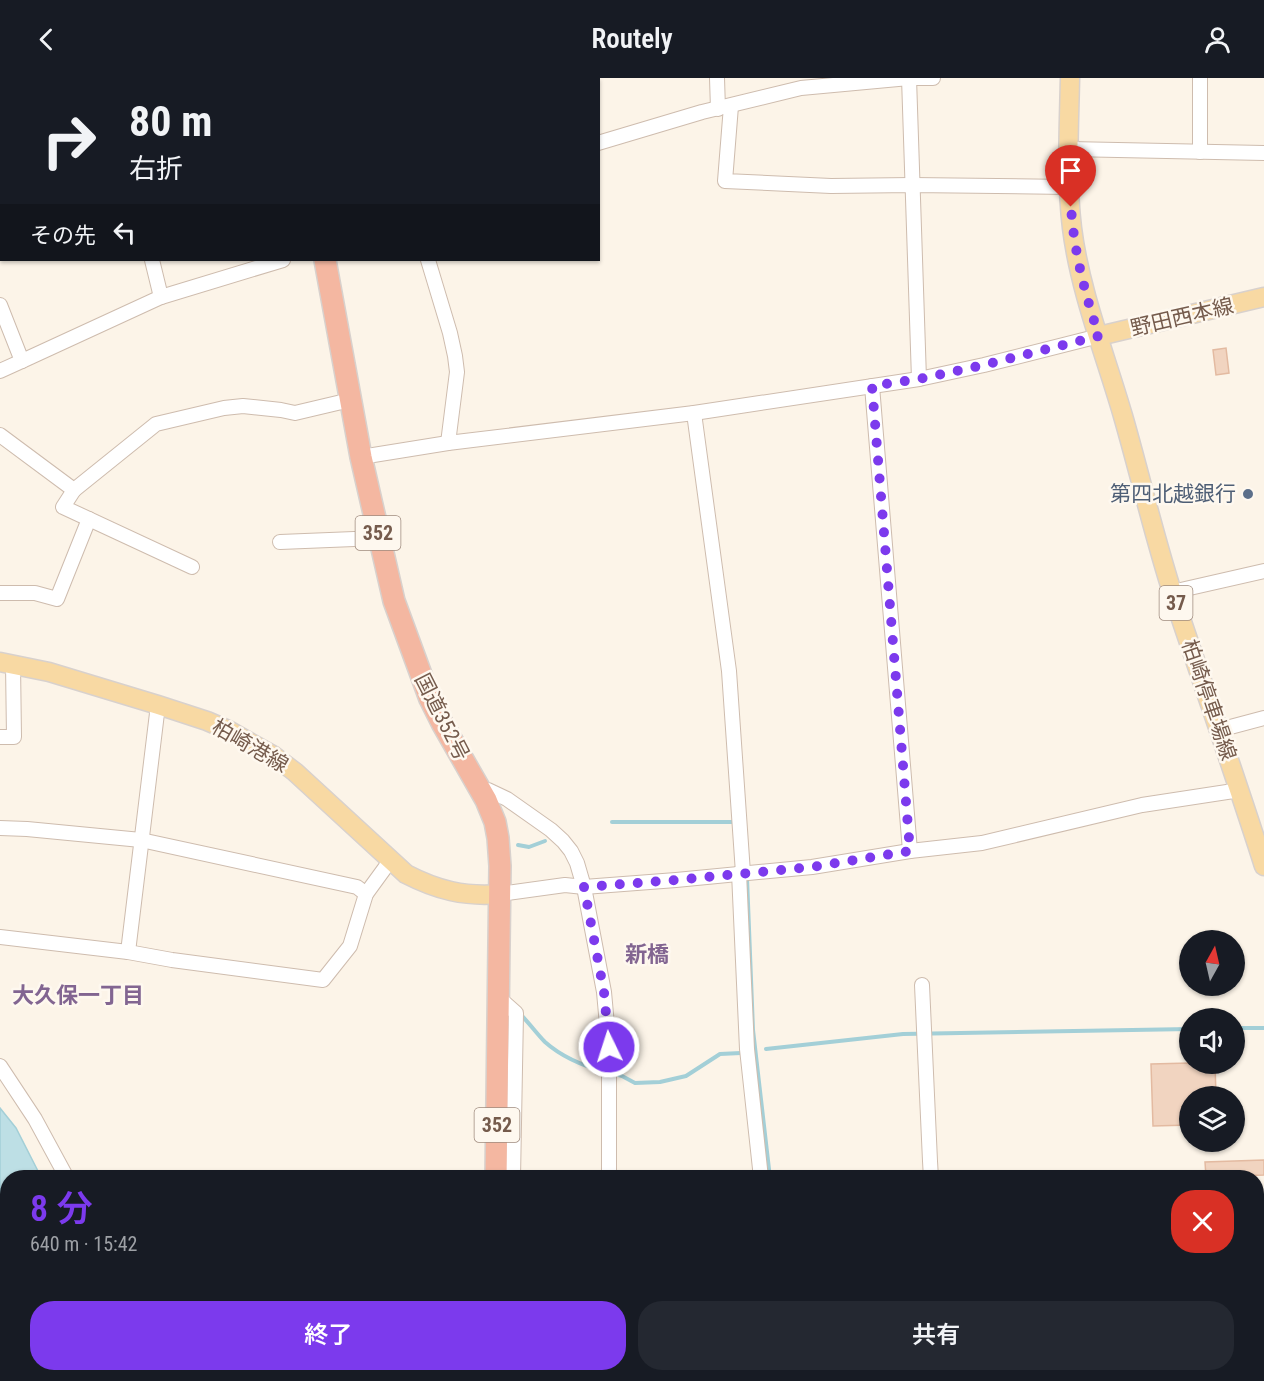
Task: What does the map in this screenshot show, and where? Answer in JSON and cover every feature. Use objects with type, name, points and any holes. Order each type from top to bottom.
[{"type":"highway","name":"国道352号","points":[[325,261],[361,457],[394,601],[430,699],[481,790],[495,822],[501,866],[496,1170]]},
{"type":"main road","name":"柏崎停車場線","points":[[1070,78],[1069,187],[1078,266],[1172,592],[1264,866]]},
{"type":"main road","name":"野田西本線","points":[[1099,336],[1264,297]]},
{"type":"main road","name":"柏崎港線","points":[[6,663],[49,672],[158,705],[228,730],[274,756],[295,772],[406,874],[437,888],[479,896],[500,894]]},
{"type":"street","points":[[717,78],[724,107],[725,181],[831,186],[1069,187]]},
{"type":"street","points":[[909,78],[919,379]]},
{"type":"street","points":[[600,142],[801,88],[909,78],[933,78]]},
{"type":"street","points":[[1200,78],[1200,152]]},
{"type":"street","points":[[1069,149],[1264,153]]},
{"type":"street","points":[[152,261],[161,297]]},
{"type":"street","points":[[0,371],[161,297],[280,261]]},
{"type":"street","points":[[428,261],[450,333],[457,372],[448,443]]},
{"type":"street","points":[[0,305],[22,361]]},
{"type":"street","points":[[361,457],[448,443],[694,413],[919,379],[1099,336]]},
{"type":"street","points":[[872,386],[910,851]]},
{"type":"street","points":[[192,567],[63,507],[74,490],[156,424],[224,408],[243,406],[295,413],[350,400]]},
{"type":"street","points":[[694,413],[729,671],[741,873],[747,1049],[760,1170]]},
{"type":"street","points":[[0,435],[74,490]]},
{"type":"street","points":[[0,592],[35,593],[57,599],[89,519]]},
{"type":"street","points":[[280,542],[379,538]]},
{"type":"street","points":[[1172,592],[1264,571]]},
{"type":"street","points":[[0,737],[14,737],[6,663]]},
{"type":"street","points":[[128,952],[158,705]]},
{"type":"street","points":[[1219,730],[1264,718]]},
{"type":"street","points":[[481,790],[488,790],[534,817],[563,841],[571,850],[577,863],[584,887],[604,992],[609,1047],[609,1170]]},
{"type":"street","points":[[500,894],[566,885],[584,887],[812,867],[910,851],[982,843],[1142,805],[1240,790]]},
{"type":"street","points":[[0,828],[141,840],[357,886],[366,894]]},
{"type":"street","points":[[0,937],[128,952],[323,980],[350,946],[366,894],[390,861]]},
{"type":"street","points":[[922,986],[931,1170]]},
{"type":"street","points":[[499,998],[516,1012],[513,1170]]},
{"type":"street","points":[[0,1066],[35,1119],[63,1170]]},
{"type":"water","points":[[0,1108],[16,1128],[37,1170],[0,1170]]},
{"type":"building","points":[[1226,348],[1229,373],[1216,375],[1213,350]]},
{"type":"building","points":[[1179,1063],[1179,1074],[1215,1074],[1216,1086],[1179,1086],[1179,1125],[1153,1126],[1151,1064]]},
{"type":"building","points":[[1264,1160],[1264,1170],[1206,1170],[1205,1162]]},
{"type":"waterway","points":[[612,822],[737,822]]},
{"type":"waterway","points":[[518,845],[529,847],[545,841]]},
{"type":"waterway","points":[[747,878],[753,1030],[769,1170]]},
{"type":"waterway","points":[[522,1016],[545,1042],[559,1053],[581,1064],[606,1072]]},
{"type":"waterway","points":[[1245,1028],[1264,1028]]},
{"type":"waterway","points":[[766,1049],[903,1034],[1179,1029]]},
{"type":"waterway","points":[[613,1073],[635,1083],[660,1082],[686,1076],[720,1054],[741,1053]]},
{"type":"place","name":"第四北越銀行","points":[[1248,494]]},
{"type":"district","name":"新橋","points":[[647,954]]},
{"type":"district","name":"大久保一丁目","points":[[78,995]]},
{"type":"route","points":[[609,1047],[604,992],[584,887],[812,867],[910,851],[872,386],[984,365],[1099,336],[1078,266],[1071,207]]}]
